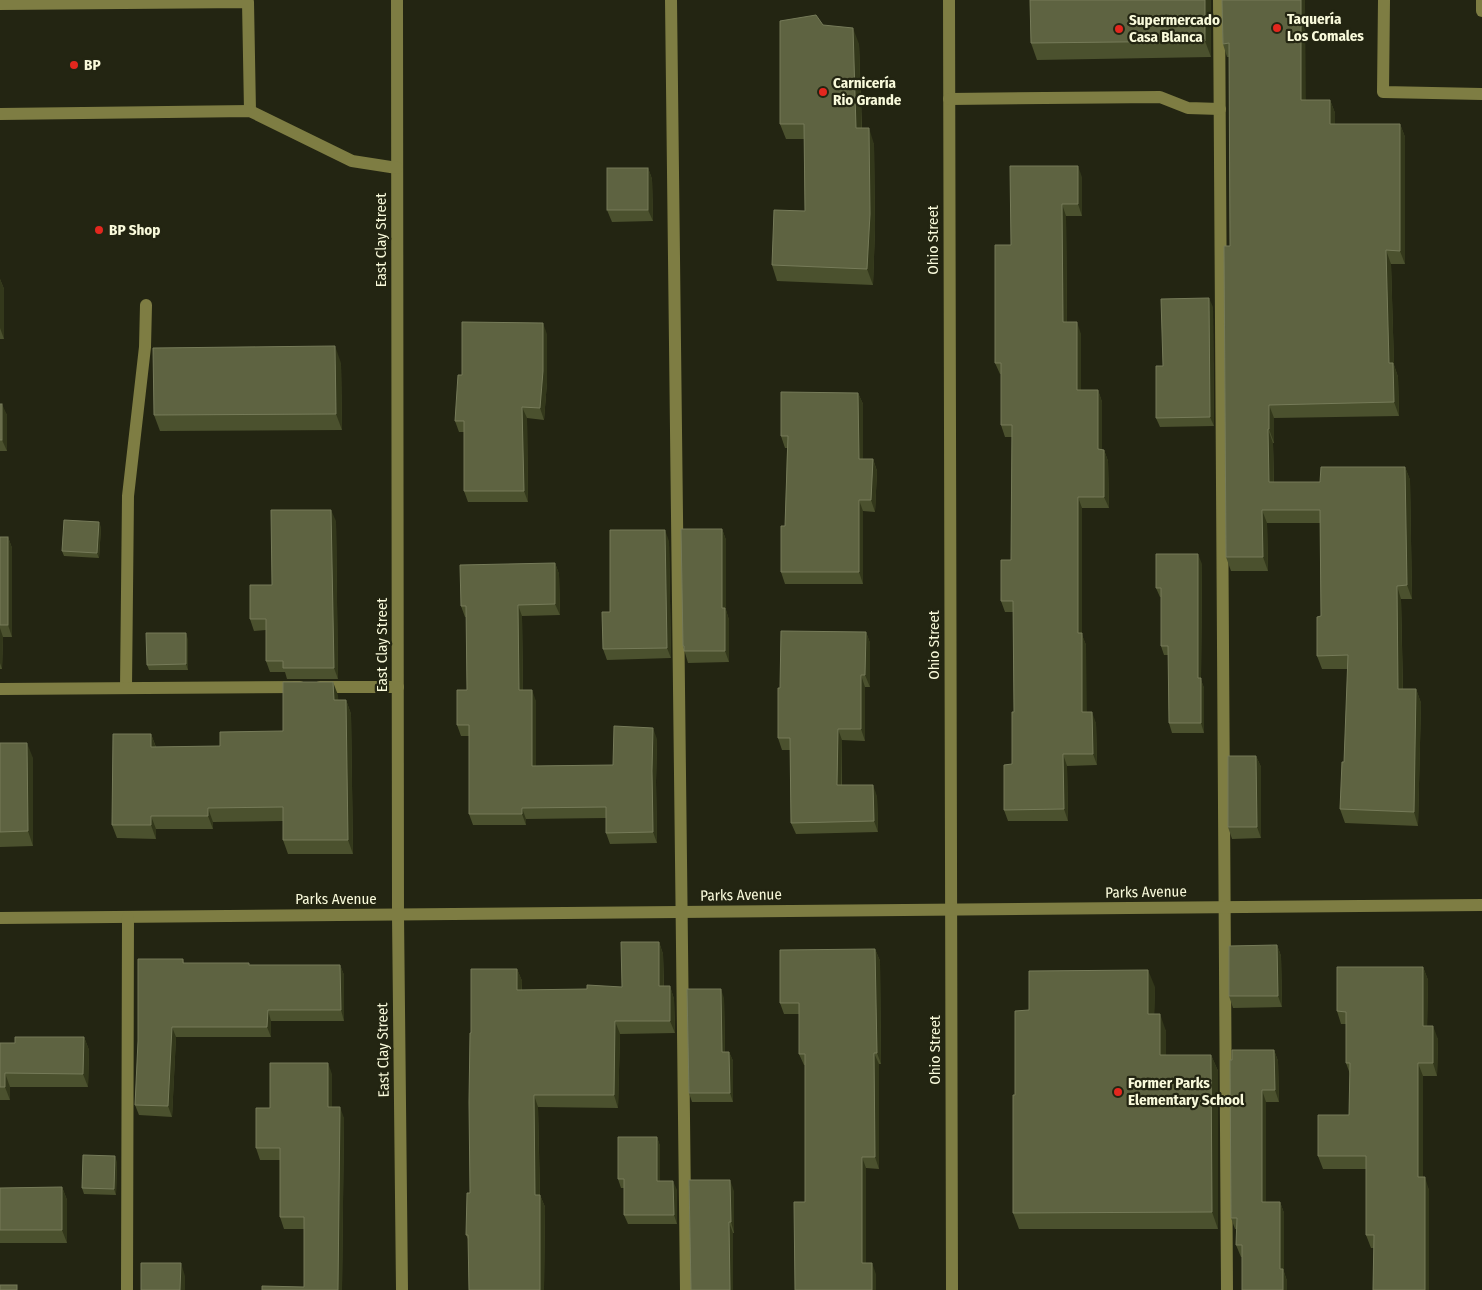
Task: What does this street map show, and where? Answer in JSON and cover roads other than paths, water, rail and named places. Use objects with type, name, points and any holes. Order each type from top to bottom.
[{"type":"street","name":"East Clay Street","points":[[396,0],[398,915],[402,1290]]},
{"type":"street","points":[[671,0],[680,912],[686,1290]]},
{"type":"street","name":"Ohio Street","points":[[949,0],[952,1290]]},
{"type":"street","points":[[1220,0],[1227,1290]]},
{"type":"street","points":[[1384,0],[1383,92],[1482,94]]},
{"type":"street","points":[[1482,0],[1482,11]]},
{"type":"street","points":[[0,4],[248,2],[250,111]]},
{"type":"street","points":[[949,99],[1160,97],[1188,108],[1220,109]]},
{"type":"street","points":[[0,114],[250,111],[352,161],[396,168]]},
{"type":"street","points":[[126,688],[128,496],[146,347],[146,306]]},
{"type":"street","points":[[0,689],[398,687]]},
{"type":"street","name":"Parks Avenue","points":[[0,918],[1482,905]]},
{"type":"street","points":[[127,1290],[128,917]]},
{"type":"place","name":"Taquería Los Comales","points":[[1277,28]]},
{"type":"place","name":"Supermercado Casa Blanca","points":[[1119,29]]},
{"type":"place","name":"BP","points":[[74,65]]},
{"type":"place","name":"Carnicería Rio Grande","points":[[823,92]]},
{"type":"place","name":"BP Shop","points":[[99,230]]},
{"type":"place","name":"Former Parks Elementary School","points":[[1118,1092]]}]
